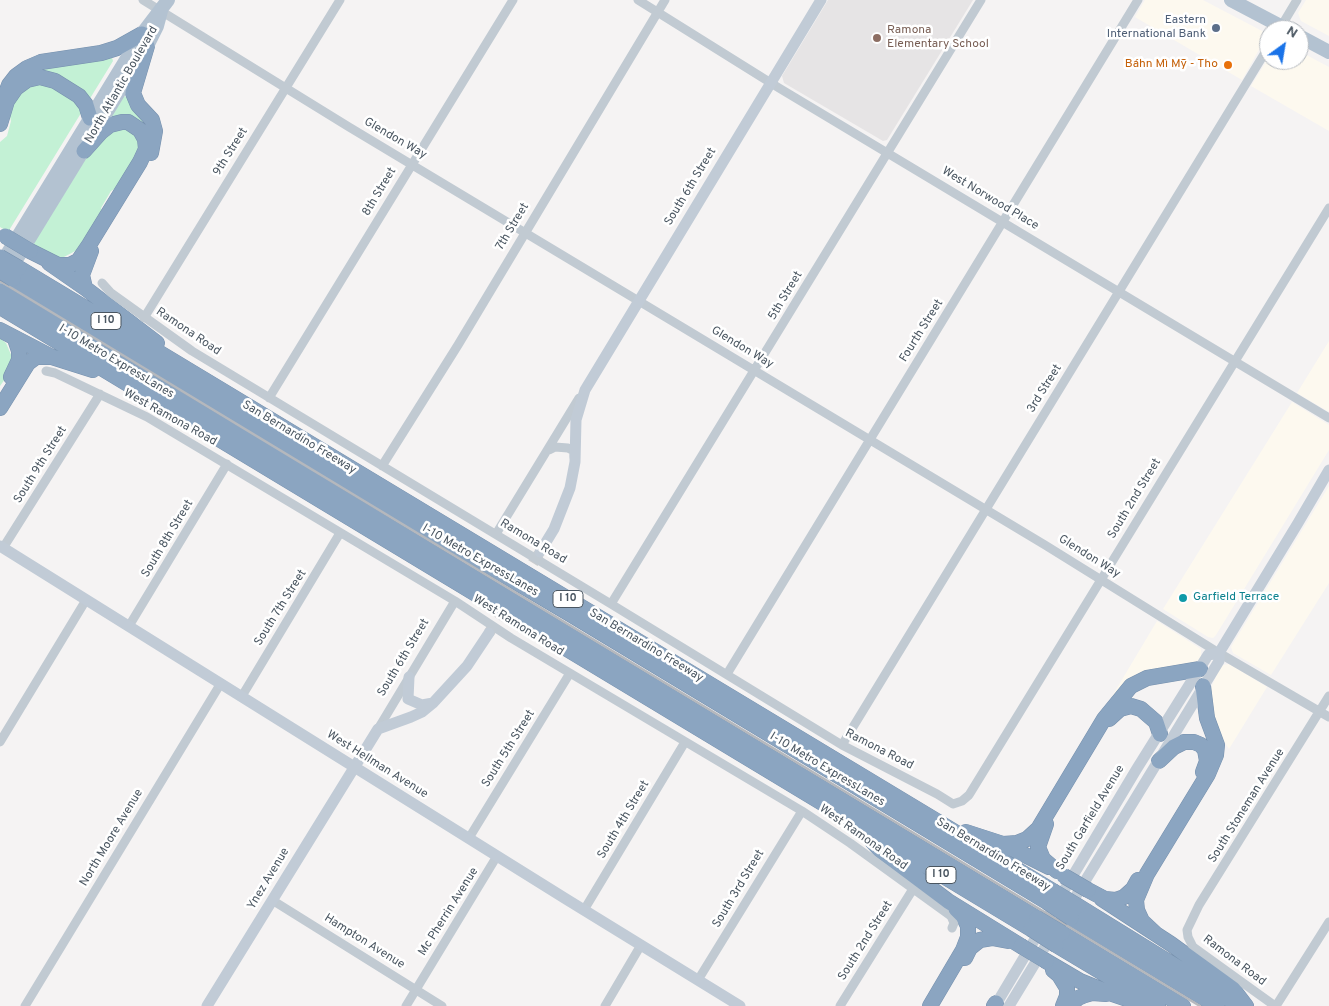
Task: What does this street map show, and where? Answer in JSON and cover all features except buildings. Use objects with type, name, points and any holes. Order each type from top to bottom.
[{"type":"highway","points":[[0,109],[9,85],[16,76],[27,68],[41,62],[101,53],[145,40],[133,92],[138,105],[152,120],[155,131],[153,151],[132,190],[89,254],[82,275],[85,288]]},
{"type":"highway","points":[[0,124],[7,101],[16,88],[27,80],[40,77],[55,81],[79,96],[86,105],[90,118]]},
{"type":"highway","points":[[34,253],[58,265],[70,265],[78,261],[140,162],[146,149],[145,138],[140,130],[128,122],[122,122],[110,126],[84,151]]},
{"type":"highway","points":[[3,234],[85,288],[138,327],[192,373]]},
{"type":"highway","name":"San Bernardino Freeway","points":[[0,256],[5,285],[114,376],[691,722],[851,821],[1059,939],[1158,1006]]},
{"type":"highway","name":"San Bernardino Freeway","points":[[5,285],[192,373],[944,825],[1050,897]]},
{"type":"highway","name":"I-10 Metro ExpressLanes","points":[[5,285],[290,449],[1050,897],[1217,1006]]},
{"type":"highway","name":"I-10 Metro ExpressLanes","points":[[5,285],[1034,924]]},
{"type":"highway","points":[[0,330],[52,357],[114,376]]},
{"type":"highway","points":[[0,395],[15,371],[19,360],[19,351],[15,339]]},
{"type":"highway","points":[[0,408],[28,363],[36,358],[52,357]]},
{"type":"highway","points":[[1002,844],[1017,844],[1027,839],[1038,829],[1104,718],[1131,686],[1147,678],[1200,669]]},
{"type":"highway","points":[[1157,935],[1142,921],[1137,910],[1136,900],[1146,874],[1208,774],[1216,755],[1217,745],[1207,718],[1203,686]]},
{"type":"highway","points":[[1060,874],[1043,859],[1038,848],[1040,838],[1047,823],[1110,718],[1120,709],[1131,706],[1141,709],[1156,722],[1160,734]]},
{"type":"highway","points":[[944,825],[1002,844],[1105,899],[1116,900],[1124,897],[1133,889],[1202,774],[1207,761],[1205,750],[1194,742],[1184,742],[1174,747],[1159,761]]},
{"type":"highway","points":[[851,821],[880,850],[948,901],[1080,981],[1149,1006]]},
{"type":"highway","points":[[1088,890],[1157,935],[1233,989],[1246,1006]]},
{"type":"highway","points":[[930,1006],[963,950],[968,937],[968,926],[948,901]]},
{"type":"highway","points":[[1075,912],[1240,1006]]},
{"type":"highway","points":[[935,1006],[970,948],[980,940],[992,938],[1018,944]]},
{"type":"highway","points":[[1059,939],[1183,1006]]},
{"type":"highway","points":[[1046,961],[1059,975],[1067,988],[1067,996],[1063,1006]]},
{"type":"highway","points":[[1069,1006],[1078,998],[1092,993],[1112,994]]},
{"type":"main road","points":[[1231,0],[1267,20]]},
{"type":"main road","name":"North Atlantic Boulevard","points":[[0,266],[90,118],[157,26],[164,5]]},
{"type":"main road","name":"North Atlantic Boulevard","points":[[5,285],[84,151],[145,40]]},
{"type":"main road","points":[[1309,41],[1329,52]]},
{"type":"street","name":"Glendon Way","points":[[143,0],[164,5],[349,127],[755,370],[1219,653],[1319,713],[1329,717]]},
{"type":"street","name":"9th Street","points":[[144,318],[340,0]]},
{"type":"street","name":"8th Street","points":[[269,398],[513,0]]},
{"type":"street","name":"West Norwood Place","points":[[638,0],[1329,418]]},
{"type":"street","name":"7th Street","points":[[382,466],[458,345],[666,0]]},
{"type":"street","name":"South 6th Street","points":[[496,534],[549,450],[821,0]]},
{"type":"street","name":"5th Street","points":[[611,604],[981,0]]},
{"type":"street","name":"Fourth Street","points":[[727,674],[1138,0]]},
{"type":"street","points":[[1287,20],[1297,0]]},
{"type":"street","name":"3rd Street","points":[[842,745],[1259,62]]},
{"type":"street","name":"South 2nd Street","points":[[962,801],[970,795],[1329,208]]},
{"type":"street","name":"Ramona Road","points":[[102,283],[144,318],[192,351],[842,745],[953,804],[962,801]]},
{"type":"street","name":"West Ramona Road","points":[[46,371],[55,373],[147,417],[454,601],[511,638],[802,811],[951,916],[954,923],[952,928]]},
{"type":"street","name":"South 6th Street","points":[[540,552],[554,529],[568,494],[575,462],[576,420],[585,390]]},
{"type":"street","name":"South 9th Street","points":[[2,547],[100,394]]},
{"type":"street","points":[[549,450],[555,447],[568,448],[574,451],[575,462]]},
{"type":"street","name":"South 8th Street","points":[[129,626],[227,464]]},
{"type":"street","name":"South Garfield Avenue","points":[[998,1005],[1159,761],[1219,661],[1219,653],[1329,470]]},
{"type":"street","name":"South 7th Street","points":[[242,696],[340,533]]},
{"type":"street","name":"West Hellman Avenue","points":[[2,547],[740,1006]]},
{"type":"street","points":[[0,742],[86,600]]},
{"type":"street","name":"South 6th Street","points":[[353,767],[378,729],[454,601]]},
{"type":"street","points":[[378,729],[422,712],[467,666],[489,633]]},
{"type":"street","name":"South Garfield Avenue","points":[[998,1005],[1132,777],[1208,655],[1219,653]]},
{"type":"street","name":"South 5th Street","points":[[469,838],[570,673]]},
{"type":"street","points":[[409,677],[408,698],[422,705],[432,703]]},
{"type":"street","name":"North Moore Avenue","points":[[25,1006],[221,683]]},
{"type":"street","name":"South Stoneman Avenue","points":[[1187,930],[1199,905],[1329,696]]},
{"type":"street","name":"South 4th Street","points":[[584,910],[685,742]]},
{"type":"street","name":"Ynez Avenue","points":[[207,1006],[353,767]]},
{"type":"street","name":"South 3rd Street","points":[[698,980],[802,811]]},
{"type":"street","name":"Mc Pherrin Avenue","points":[[406,1006],[497,856]]},
{"type":"street","name":"South 2nd Street","points":[[840,1006],[913,889]]},
{"type":"street","name":"Hampton Avenue","points":[[272,900],[442,1006]]},
{"type":"street","points":[[1276,1006],[1329,922]]},
{"type":"street","name":"Ramona Road","points":[[1187,930],[1188,937],[1194,947],[1276,1006]]},
{"type":"street","points":[[605,1006],[641,945]]},
{"type":"shaded area","name":"Ramona Elementary School","points":[[828,0],[973,0],[887,140],[883,141],[784,83],[782,76]]},
{"type":"shaded area","points":[[1145,0],[1203,0],[1259,29],[1259,50],[1242,80],[1135,17]]},
{"type":"shaded area","points":[[1306,0],[1329,0],[1329,36],[1309,25],[1309,20],[1301,20],[1298,13]]},
{"type":"shaded area","points":[[1309,56],[1329,67],[1329,131],[1251,86],[1261,70],[1309,70]]},
{"type":"shaded area","points":[[1329,341],[1329,412],[1297,393]]},
{"type":"shaded area","points":[[1292,402],[1329,425],[1329,450],[1216,635],[1213,638],[1208,637],[1163,609]]},
{"type":"shaded area","points":[[1329,486],[1329,583],[1271,675],[1233,653],[1231,647]]},
{"type":"shaded area","points":[[1157,621],[1201,649],[1201,657],[1194,664],[1128,681],[1111,698]]},
{"type":"shaded area","points":[[1229,664],[1267,687],[1229,749],[1212,723],[1209,693],[1220,667]]},
{"type":"green space","points":[[111,54],[113,61],[8,232],[0,227],[0,142],[7,136],[11,121],[9,113],[16,98],[37,67]]},
{"type":"green space","points":[[124,96],[129,98],[150,129],[118,187],[111,191],[101,208],[104,216],[81,248],[62,258],[45,253],[32,246]]},
{"type":"green space","points":[[0,338],[6,343],[12,357],[10,372],[0,386]]},
{"type":"tunnel","points":[[489,633],[540,552]]},
{"type":"railway","points":[[0,281],[1200,1006]]},
{"type":"place","name":"Eastern International Bank","points":[[1216,28]]},
{"type":"place","name":"Ramona Elementary School","points":[[877,38]]},
{"type":"place","name":"Báhn Mì Mỹ - Tho","points":[[1228,65]]},
{"type":"place","name":"Garfield Terrace","points":[[1183,598]]}]
